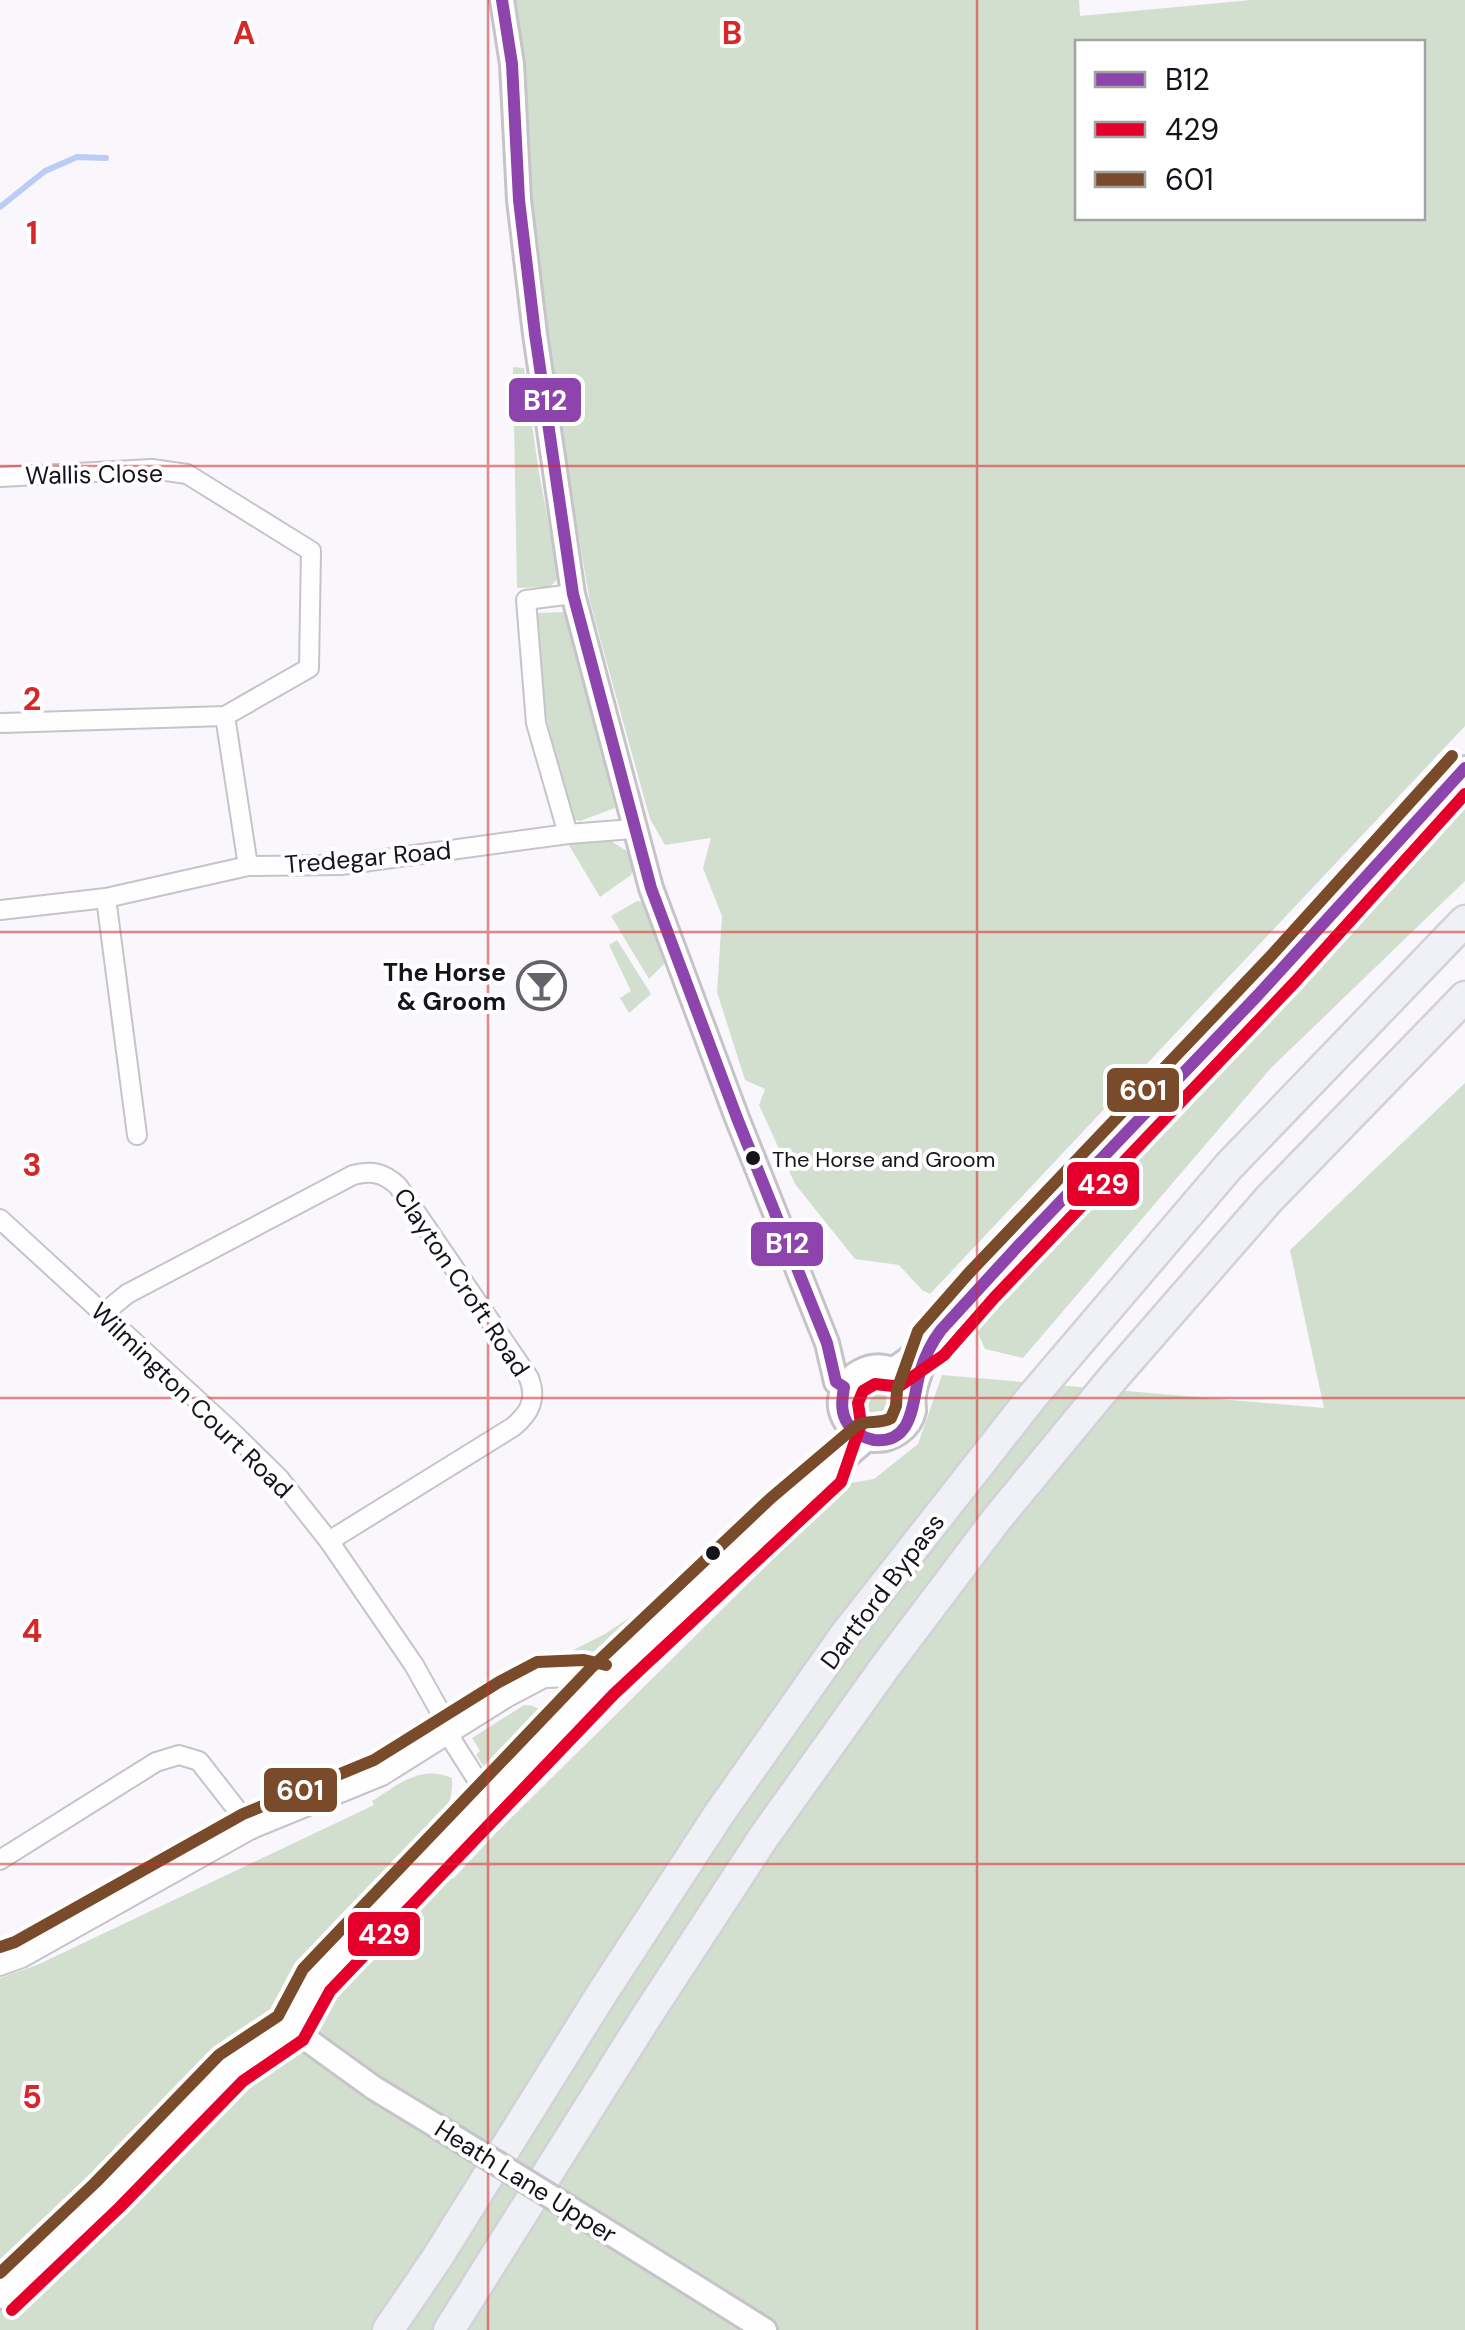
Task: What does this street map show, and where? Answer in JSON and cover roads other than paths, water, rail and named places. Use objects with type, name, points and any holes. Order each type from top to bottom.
[{"type":"highway","name":"Dartford Bypass","points":[[388,2330],[719,1814],[845,1636],[1032,1396],[1229,1166],[1464,922]]},
{"type":"highway","name":"Dartford Bypass","points":[[449,2330],[763,1838],[884,1667],[996,1520],[1114,1377],[1269,1200],[1465,997]]},
{"type":"highway","points":[[1269,1200],[1465,1026]]},
{"type":"street","points":[[502,0],[512,64],[519,200],[535,334],[573,594],[650,888],[826,1343],[836,1382],[844,1387]]},
{"type":"street","name":"Wallis Close","points":[[0,476],[152,470],[186,474],[310,550],[309,668],[225,716],[2,722]]},
{"type":"street","points":[[568,834],[536,723],[526,600],[573,594]]},
{"type":"street","points":[[225,716],[248,866]]},
{"type":"street","points":[[894,1369],[931,1344],[981,1286],[1282,970],[1465,768]]},
{"type":"street","name":"Tredegar Road","points":[[0,910],[106,898],[248,866],[341,865],[633,828]]},
{"type":"street","points":[[106,898],[136,1134]]},
{"type":"street","name":"Clayton Croft Road","points":[[104,1313],[126,1294],[353,1175],[382,1174],[398,1186],[519,1362],[533,1389],[532,1401],[530,1410],[513,1427],[329,1541]]},
{"type":"street","name":"Wilmington Court Road","points":[[0,1219],[279,1478],[329,1541],[417,1669],[452,1733],[453,1742],[490,1800]]},
{"type":"street","points":[[826,1343],[870,1366],[894,1369],[910,1384],[914,1395]]},
{"type":"street","points":[[870,1366],[850,1378],[844,1387],[840,1404],[844,1420],[866,1439],[892,1438],[911,1420],[914,1395],[931,1344]]},
{"type":"street","points":[[828,1471],[844,1420]]},
{"type":"street","points":[[0,2297],[232,2067],[291,2028],[316,1981],[602,1682],[866,1439]]},
{"type":"street","points":[[0,1966],[22,1958],[252,1829],[382,1776],[544,1678],[583,1677],[602,1682]]},
{"type":"street","points":[[0,1860],[156,1762],[179,1755],[199,1761],[252,1829]]},
{"type":"street","name":"Heath Lane Upper","points":[[291,2028],[374,2088],[765,2330]]},
{"type":"waterway","points":[[0,207],[45,171],[77,157],[106,158]]},
{"type":"place","name":"The Horse & Groom","points":[[541,986]]},
{"type":"place","name":"The Horse and Groom","points":[[753,1158]]}]
